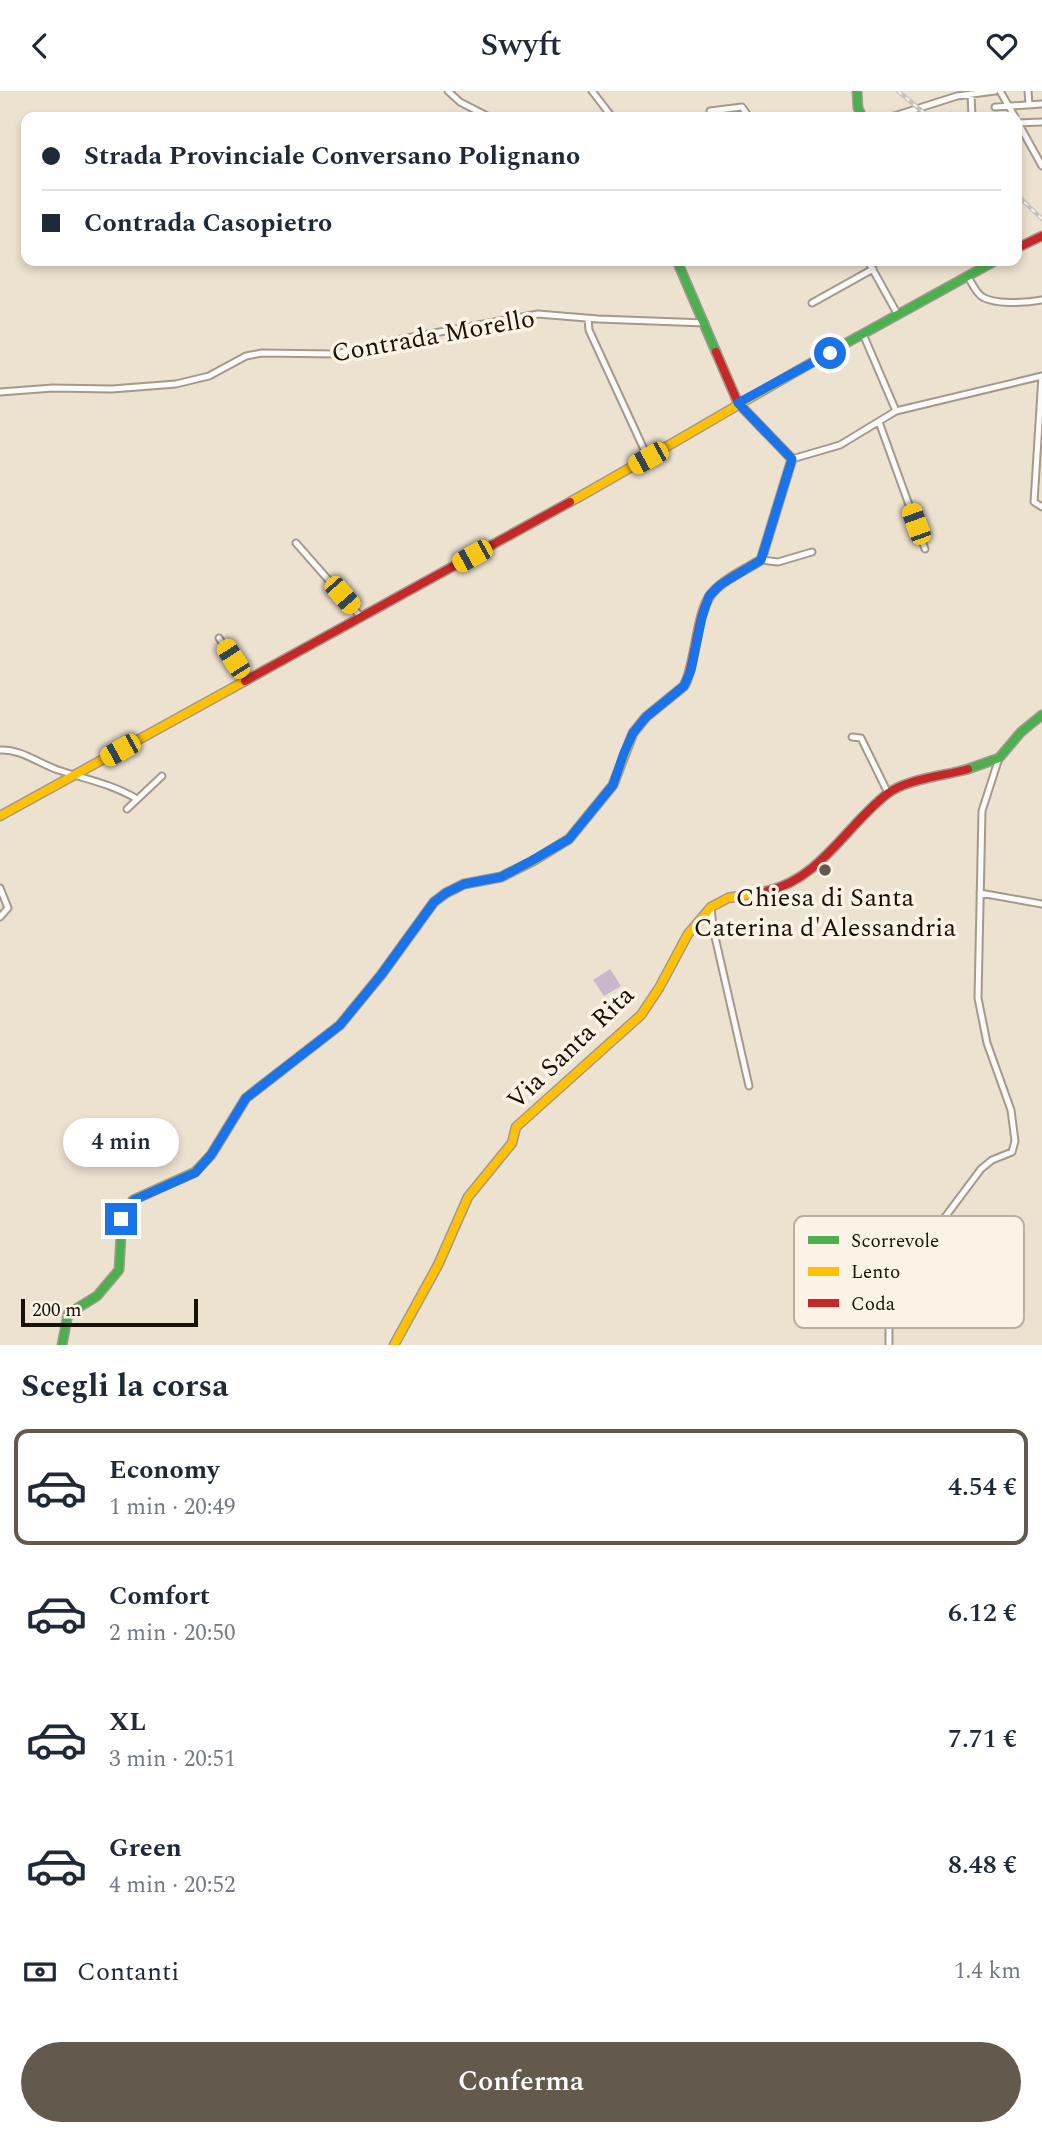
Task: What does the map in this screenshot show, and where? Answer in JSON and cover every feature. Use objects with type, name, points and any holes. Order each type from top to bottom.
[{"type":"street","points":[[448,91],[460,102],[479,112]]},
{"type":"street","points":[[592,91],[608,112]]},
{"type":"street","points":[[857,91],[860,112]]},
{"type":"street","points":[[908,112],[957,93],[997,91],[1012,112]]},
{"type":"street","points":[[1028,91],[1029,105]]},
{"type":"street","points":[[971,94],[972,112]]},
{"type":"street","points":[[995,107],[1042,104]]},
{"type":"street","points":[[710,111],[735,106],[742,107],[746,112]]},
{"type":"street","points":[[1022,121],[1042,122]]},
{"type":"street","points":[[1022,130],[1042,166]]},
{"type":"street","points":[[1022,245],[1040,239]]},
{"type":"street","points":[[679,266],[738,403],[792,459]]},
{"type":"street","points":[[872,266],[898,315]]},
{"type":"street","points":[[0,816],[648,458],[738,403],[985,266]]},
{"type":"street","points":[[812,303],[873,269]]},
{"type":"street","points":[[968,277],[978,293],[990,300],[1042,300]]},
{"type":"street","name":"Contrada Morello","points":[[0,392],[176,384],[209,376],[246,356],[262,353],[337,354],[396,340],[538,314],[588,319],[705,323]]},
{"type":"street","points":[[588,319],[589,330],[648,458]]},
{"type":"street","points":[[863,334],[896,411]]},
{"type":"street","points":[[792,459],[840,445],[896,411],[1042,376],[1039,476],[1034,502],[1042,507]]},
{"type":"street","points":[[878,422],[925,549]]},
{"type":"street","points":[[761,560],[792,459]]},
{"type":"street","points":[[296,543],[361,617]]},
{"type":"street","points":[[62,1345],[68,1314],[97,1296],[119,1270],[121,1219],[134,1200],[195,1173],[211,1155],[246,1098],[340,1025],[381,975],[434,902],[464,884],[501,877],[569,839],[613,785],[633,733],[646,717],[684,686],[691,670],[709,596],[720,585],[761,560],[778,562],[812,552]]},
{"type":"street","points":[[219,638],[247,681]]},
{"type":"street","points":[[946,1216],[981,1169],[992,1160],[1012,1152],[1014,1147],[1015,1130],[1011,1110],[986,1043],[978,998],[982,811],[999,758],[1015,737],[1042,715]]},
{"type":"street","points":[[852,737],[861,738],[888,793]]},
{"type":"street","points":[[0,750],[17,751],[48,766],[114,787],[137,799]]},
{"type":"street","points":[[749,1086],[713,928],[711,907],[728,898],[771,890],[792,882],[820,862],[888,793],[912,783],[999,758]]},
{"type":"street","points":[[127,809],[162,776]]},
{"type":"street","points":[[0,888],[8,908],[0,916]]},
{"type":"street","points":[[980,893],[1042,904]]},
{"type":"street","name":"Via Santa Rita","points":[[394,1345],[438,1265],[468,1197],[512,1143],[516,1127],[641,1014],[659,988],[688,935],[711,907]]},
{"type":"shaded area","points":[[610,969],[621,986],[604,996],[593,980]]},
{"type":"railway","points":[[898,91],[923,112]]},
{"type":"railway","points":[[1022,200],[1042,219]]},
{"type":"traffic: fast","points":[[857,91],[860,112]]},
{"type":"traffic: fast","points":[[679,266],[716,352]]},
{"type":"traffic: fast","points":[[841,346],[986,266]]},
{"type":"traffic: fast","points":[[968,769],[999,758],[1021,732],[1042,715]]},
{"type":"traffic: fast","points":[[62,1345],[68,1314],[97,1296],[119,1270],[122,1219],[133,1200],[195,1172],[211,1155],[246,1098],[340,1025],[353,1009]]},
{"type":"traffic: slow","points":[[570,502],[841,346]]},
{"type":"traffic: slow","points":[[0,816],[245,681]]},
{"type":"traffic: slow","points":[[353,1009],[434,902],[464,884],[501,877],[569,839],[613,785],[633,733],[646,717],[686,682]]},
{"type":"traffic: slow","points":[[394,1345],[438,1265],[468,1197],[512,1143],[516,1127],[641,1015],[688,934],[711,907],[728,898],[767,891]]},
{"type":"traffic: jam","points":[[1022,246],[1042,236]]},
{"type":"traffic: jam","points":[[686,682],[707,601],[722,583],[761,560],[792,459],[738,403],[716,352]]},
{"type":"traffic: jam","points":[[245,681],[570,502]]},
{"type":"traffic: jam","points":[[767,891],[786,885],[802,875],[832,850],[872,807],[895,789],[915,781],[968,769]]},
{"type":"place","name":"Chiesa di Santa Caterina d'Alessandria","points":[[825,870]]},
{"type":"route","points":[[121,1219],[134,1200],[195,1173],[211,1155],[246,1098],[340,1025],[381,975],[434,902],[464,884],[501,877],[533,860],[569,839],[591,814],[613,785],[633,733],[646,717],[684,686],[691,670],[709,596],[720,585],[761,560],[792,459],[738,403],[830,353]]}]
